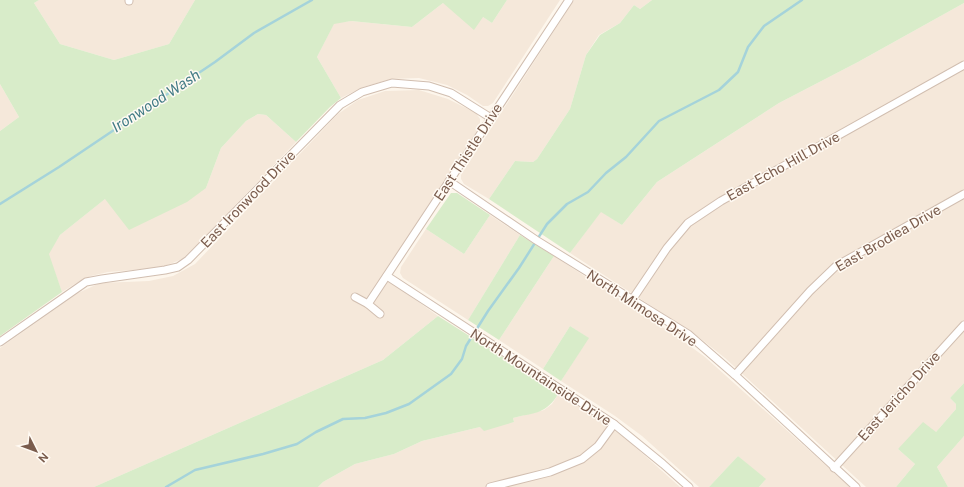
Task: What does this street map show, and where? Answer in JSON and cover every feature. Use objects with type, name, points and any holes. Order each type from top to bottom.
[{"type":"street","name":"East Thistle Drive","points":[[368,304],[388,276],[569,0]]},
{"type":"street","name":"East Echo Hill Drive","points":[[632,300],[667,248],[688,223],[721,201],[964,65]]},
{"type":"street","name":"East Ironwood Drive","points":[[0,342],[86,282],[178,267],[188,260],[340,105],[362,92],[392,83],[429,86],[451,93],[491,118]]},
{"type":"street","name":"North Mimosa Drive","points":[[449,181],[536,240],[688,334],[735,375],[856,487]]},
{"type":"street","name":"East Brodiea Drive","points":[[735,375],[810,291],[836,266],[964,194]]},
{"type":"street","name":"North Mountainside Drive","points":[[388,276],[614,424],[689,487]]},
{"type":"street","points":[[356,297],[368,304],[380,314]]},
{"type":"street","name":"East Jericho Drive","points":[[834,468],[964,325]]},
{"type":"street","points":[[490,487],[550,472],[582,459],[598,446],[614,424]]},
{"type":"shaded area","points":[[39,0],[195,0],[169,44],[114,60],[60,44],[34,3]]},
{"type":"shaded area","points":[[507,0],[560,0],[493,103],[488,106],[483,106],[467,95],[447,85],[419,78],[391,79],[363,87],[341,98],[317,57],[334,23],[351,21],[412,27],[443,3],[483,17],[492,23]]},
{"type":"shaded area","points":[[574,0],[652,0],[640,9],[634,5],[620,23],[599,35],[586,55],[570,109],[537,159],[533,162],[515,161],[489,199],[464,184],[461,179],[461,175]]},
{"type":"shaded area","points":[[964,3],[964,383],[950,398],[956,404],[956,409],[936,432],[898,449],[915,464],[896,487],[866,487],[725,358],[696,335],[570,253],[601,211],[622,225],[657,182],[779,103],[858,62]]},
{"type":"shaded area","points":[[0,84],[19,117],[0,131]]},
{"type":"shaded area","points":[[419,90],[448,99],[476,113],[480,119],[480,126],[382,276],[438,316],[383,360],[94,487],[0,487],[0,348],[78,293],[100,283],[149,281],[173,276],[195,264],[338,114],[358,100],[385,91]]},
{"type":"shaded area","points":[[258,114],[266,115],[296,142],[191,251],[182,259],[158,268],[108,272],[91,276],[62,292],[48,254],[60,235],[106,198],[206,188],[221,148],[246,121]]},
{"type":"shaded area","points":[[490,215],[520,235],[468,320],[403,278],[400,273],[401,267],[426,229],[464,254]]},
{"type":"shaded area","points":[[554,256],[676,336],[705,357],[850,487],[759,487],[765,480],[738,456],[709,487],[699,487],[642,436],[615,416],[561,381],[588,338],[570,326],[543,369],[499,340]]},
{"type":"shaded area","points":[[559,393],[624,437],[680,487],[318,487],[323,482],[355,464],[394,454],[422,441],[480,427],[514,422],[513,418],[544,410],[552,404]]},
{"type":"shaded area","points":[[964,436],[964,487],[948,487],[937,467]]},
{"type":"green space","points":[[0,0],[39,0],[34,3],[60,44],[114,60],[169,44],[195,0],[507,0],[492,23],[483,17],[474,30],[443,3],[412,27],[351,21],[334,24],[317,57],[341,98],[330,107],[296,142],[266,115],[258,114],[246,121],[221,148],[206,188],[187,202],[129,230],[105,199],[60,235],[49,254],[62,292],[0,336],[0,131],[19,117],[0,84]]},
{"type":"green space","points":[[652,0],[964,0],[964,3],[858,62],[779,103],[657,182],[622,225],[601,212],[570,253],[489,199],[515,161],[533,162],[537,159],[570,109],[586,55],[600,35],[620,23],[634,5],[640,9]]},
{"type":"green space","points":[[451,193],[457,193],[490,215],[464,254],[426,229]]},
{"type":"green space","points":[[520,235],[554,256],[499,340],[468,320]]},
{"type":"green space","points":[[438,316],[559,393],[544,409],[539,412],[513,418],[514,422],[484,431],[480,427],[422,441],[394,454],[355,464],[323,482],[318,487],[94,487],[383,360]]},
{"type":"green space","points":[[570,326],[589,338],[561,381],[543,369]]},
{"type":"green space","points":[[964,383],[964,436],[937,467],[948,487],[896,487],[915,464],[898,449],[923,422],[936,432],[956,409],[956,404],[950,398]]},
{"type":"green space","points":[[738,456],[766,479],[759,487],[709,487]]},
{"type":"waterway","name":"Ironwood Wash","points":[[0,204],[59,167],[215,62],[254,33],[312,0]]},
{"type":"waterway","points":[[166,487],[195,470],[263,454],[297,444],[316,432],[343,419],[365,418],[386,413],[409,404],[451,374],[462,359],[466,346],[488,311],[519,268],[547,224],[567,204],[588,192],[606,173],[626,157],[659,121],[719,90],[738,72],[748,47],[764,26],[802,0]]}]
